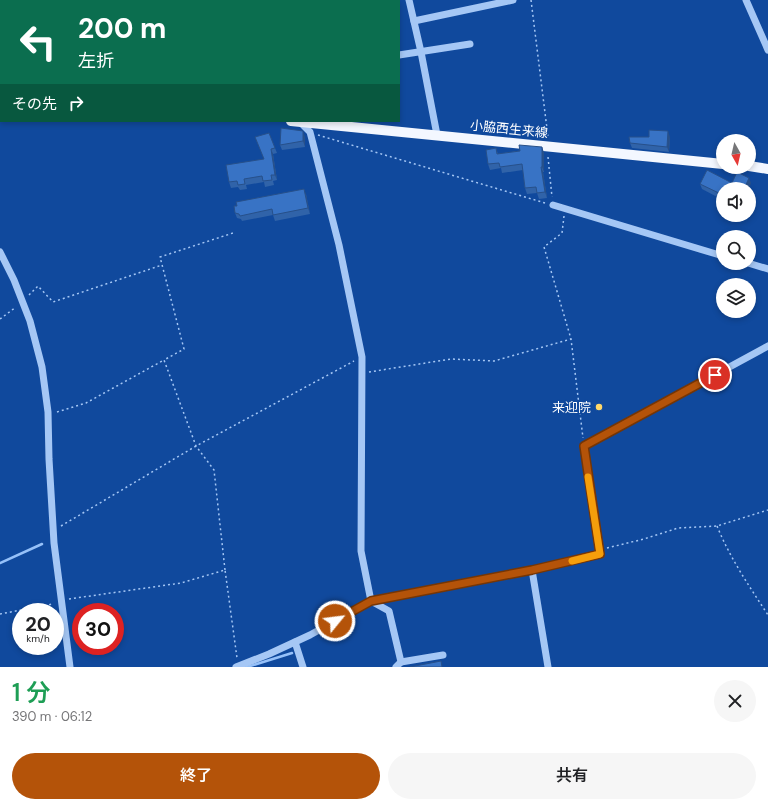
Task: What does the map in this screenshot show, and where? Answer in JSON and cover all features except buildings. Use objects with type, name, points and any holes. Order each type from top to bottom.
[{"type":"main road","name":"小脇西生来線","points":[[294,122],[437,134],[548,147],[716,163]]},
{"type":"main road","points":[[756,167],[768,169]]},
{"type":"street","points":[[409,0],[437,134]]},
{"type":"street","points":[[414,21],[513,0]]},
{"type":"street","points":[[746,0],[768,50]]},
{"type":"street","points":[[400,55],[470,44]]},
{"type":"street","points":[[294,122],[310,132],[339,245],[362,356],[361,551],[371,601],[389,611],[398,664],[443,655]]},
{"type":"street","points":[[553,205],[716,254]]},
{"type":"street","points":[[0,252],[14,280],[30,321],[42,367],[48,415],[48,459],[54,530],[70,667]]},
{"type":"street","points":[[756,265],[768,269]]},
{"type":"street","points":[[237,667],[295,642],[371,601],[532,570],[600,554],[584,446],[768,346]]},
{"type":"street","points":[[532,570],[548,667]]},
{"type":"street","points":[[295,642],[303,667]]},
{"type":"path","points":[[310,132],[553,205],[548,147],[531,0]]},
{"type":"path","points":[[565,209],[562,233],[544,247],[571,339],[584,446]]},
{"type":"path","points":[[48,415],[86,403],[184,349],[160,257],[233,233]]},
{"type":"path","points":[[0,319],[23,302],[38,286],[52,302],[162,265]]},
{"type":"path","points":[[362,373],[450,359],[494,361],[571,339]]},
{"type":"path","points":[[54,530],[196,446],[362,356]]},
{"type":"path","points":[[164,360],[196,446],[214,470],[237,667]]},
{"type":"path","points":[[599,549],[644,539],[678,528],[717,526],[768,510]]},
{"type":"path","points":[[717,526],[748,585],[768,615]]},
{"type":"path","points":[[0,614],[62,602],[181,583],[225,570]]},
{"type":"waterway","points":[[0,563],[42,544]]},
{"type":"waterway","points":[[247,667],[292,653]]},
{"type":"slow traffic","points":[[572,561],[600,554],[588,477]]},
{"type":"place","name":"来迎院","points":[[599,407]]},
{"type":"route","points":[[335,621],[371,601],[532,570],[600,554],[584,446],[715,375]]}]
